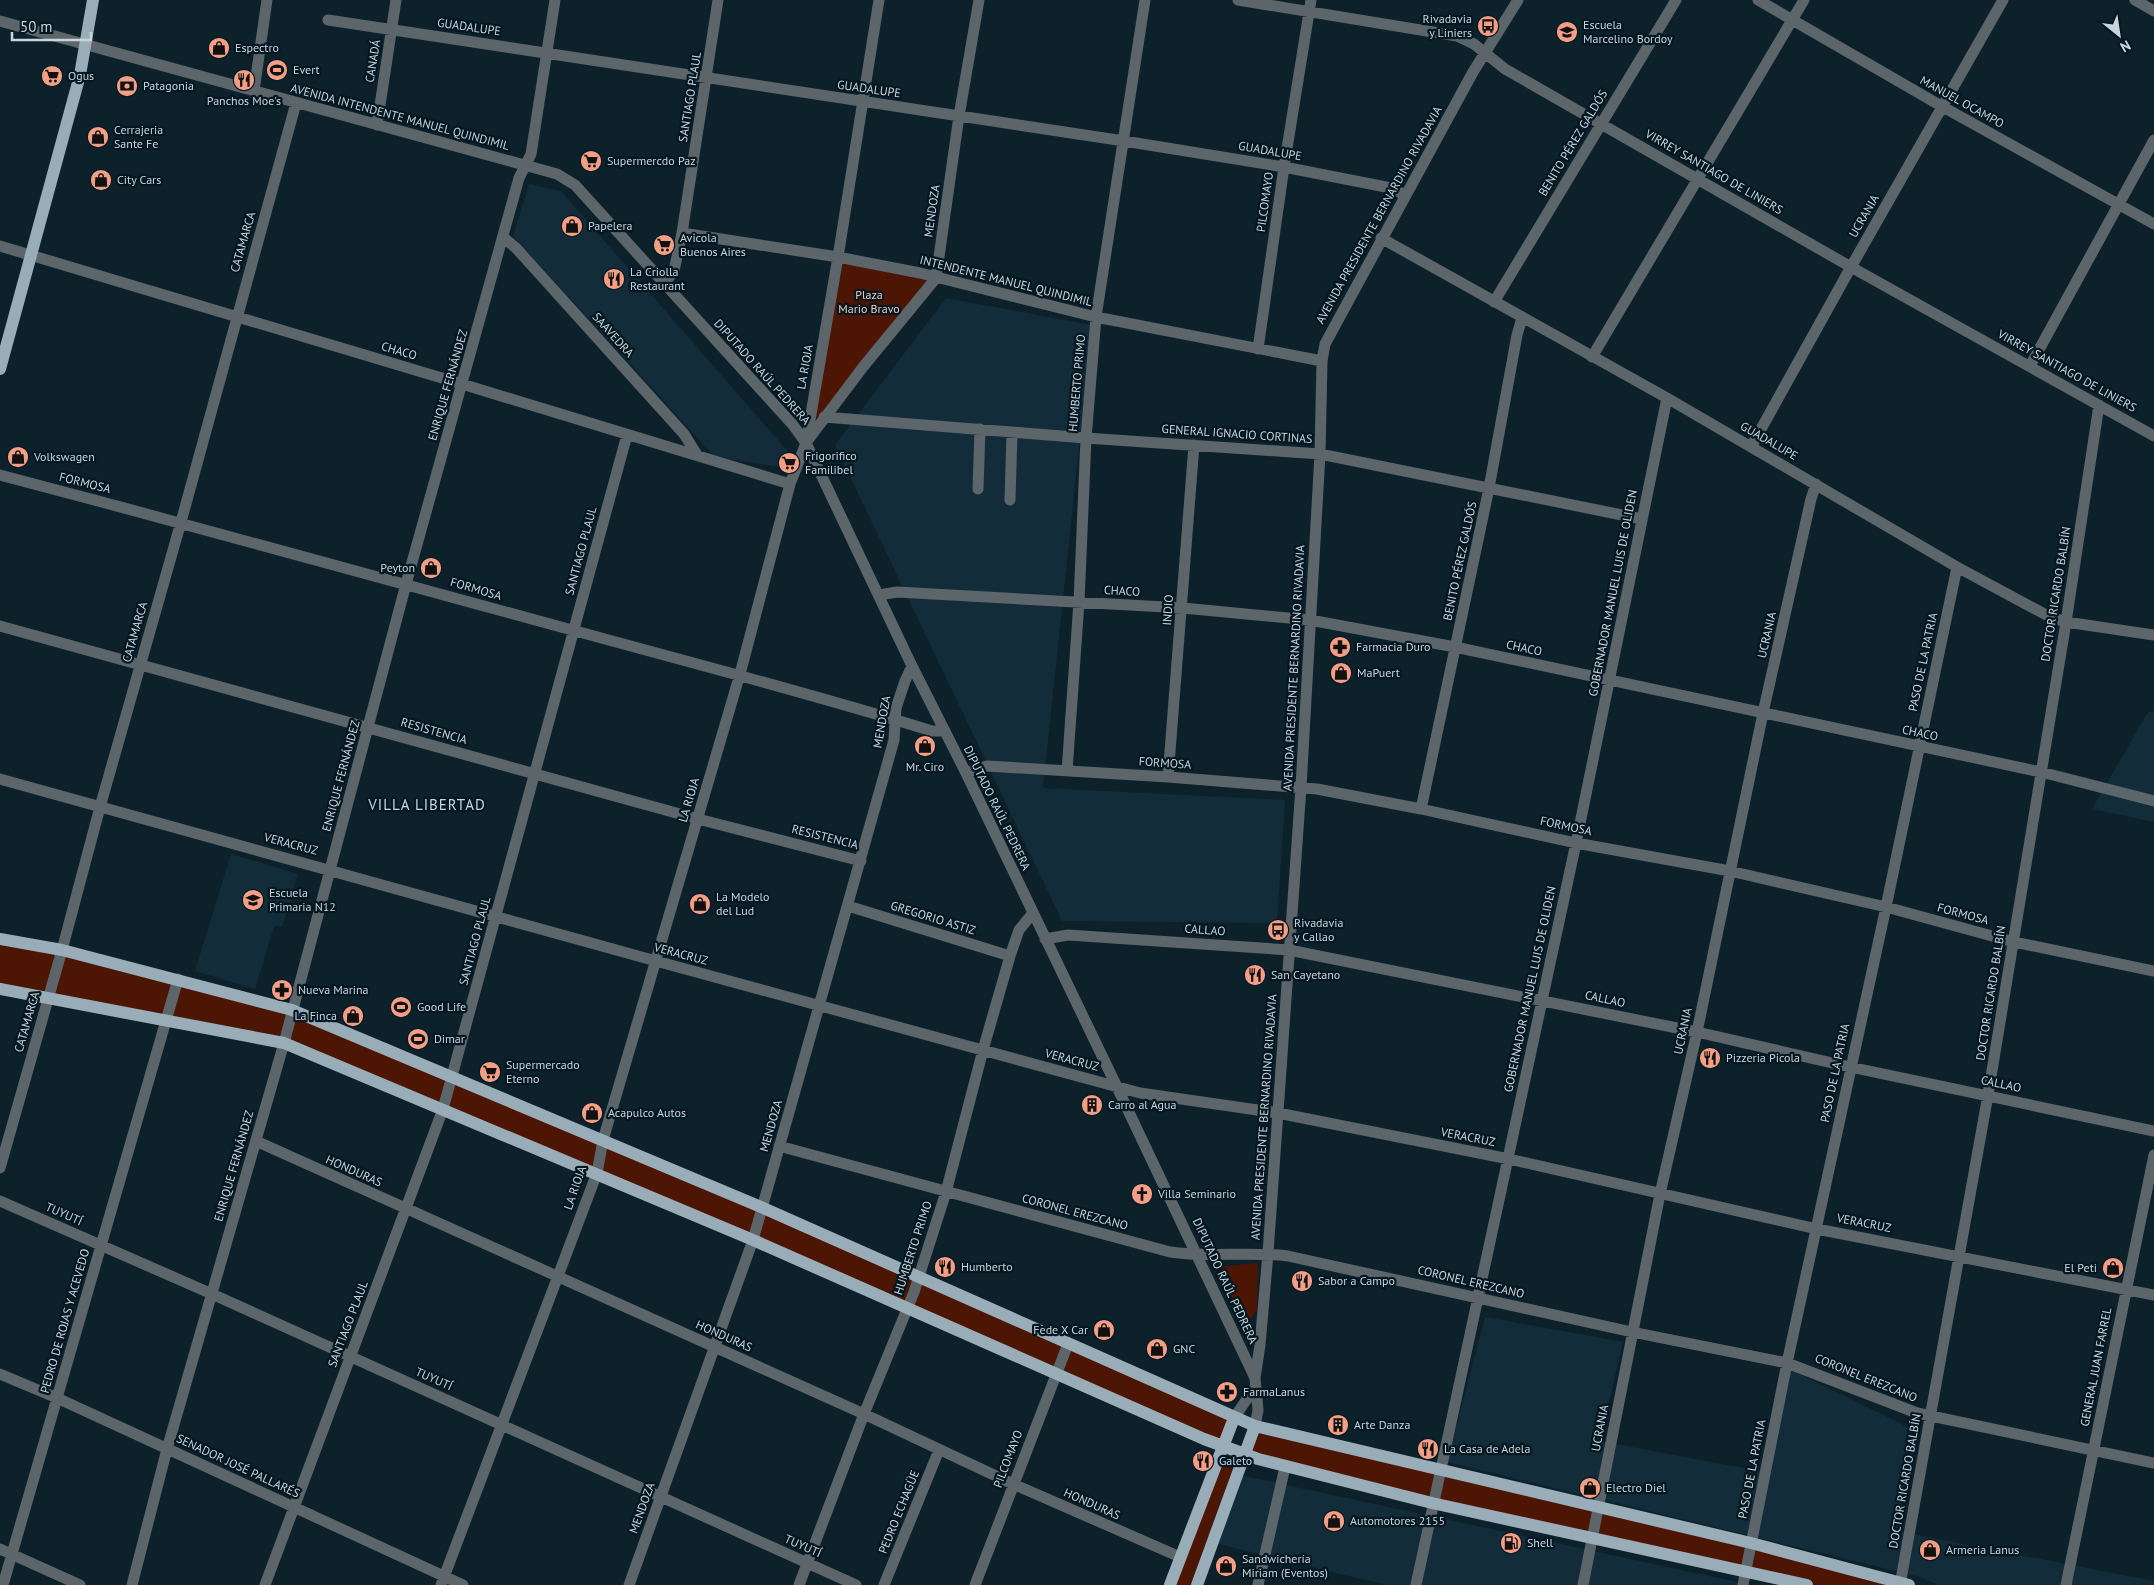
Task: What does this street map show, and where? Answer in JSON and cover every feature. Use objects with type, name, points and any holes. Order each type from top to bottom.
[{"type":"main road","points":[[0,369],[87,44],[93,0]]},
{"type":"main road","points":[[0,939],[62,950],[292,1010],[761,1207],[1255,1426],[1751,1543],[1903,1584]]},
{"type":"main road","points":[[0,988],[284,1042],[753,1240],[907,1309],[1245,1455],[1284,1467],[1432,1503],[1807,1585]]},
{"type":"main road","name":"AVENIDA PRESIDENTE BERNARDINO RIVADAVIA","points":[[1170,1585],[1234,1418]]},
{"type":"main road","name":"AVENIDA PRESIDENTE BERNARDINO RIVADAVIA","points":[[1197,1585],[1255,1426]]},
{"type":"street","points":[[254,91],[266,0]]},
{"type":"street","name":"CANADÁ","points":[[377,126],[396,0]]},
{"type":"street","name":"ENRIQUE FERNÁNDEZ","points":[[132,1585],[168,1449],[284,1042],[406,584],[519,178],[531,154],[555,0]]},
{"type":"street","name":"SANTIAGO PLAUL","points":[[664,284],[674,271],[682,233],[718,0]]},
{"type":"street","name":"LA RIOJA","points":[[443,1581],[596,1173],[740,674],[790,484],[806,443],[864,103],[879,0]]},
{"type":"street","name":"MENDOZA","points":[[936,278],[959,116],[979,0]]},
{"type":"street","name":"HUMBERTO PRIMO","points":[[1066,771],[1079,602],[1086,438],[1096,318],[1146,0]]},
{"type":"street","name":"VIRREY SANTIAGO DE LINIERS","points":[[1238,0],[1310,5],[1466,39],[1505,69],[1851,267],[2154,436]]},
{"type":"street","name":"AVENIDA PRESIDENTE BERNARDINO RIVADAVIA","points":[[1255,1426],[1258,1410],[1255,1383],[1268,1253],[1301,787],[1320,454],[1322,361],[1328,335],[1484,53],[1518,0]]},
{"type":"street","name":"BENITO PÉREZ GALDÓS","points":[[1494,302],[1676,0]]},
{"type":"street","name":"MANUEL OCAMPO","points":[[1758,0],[1943,107],[2154,224]]},
{"type":"street","points":[[1592,357],[1804,0]]},
{"type":"street","name":"UCRANIA","points":[[1751,447],[2003,0]]},
{"type":"street","points":[[2135,0],[2154,11]]},
{"type":"street","name":"PILCOMAYO","points":[[1258,349],[1310,5]]},
{"type":"street","name":"GUADALUPE","points":[[328,20],[546,52],[864,103],[1124,141],[1284,167],[1391,188],[1405,195]]},
{"type":"street","name":"AVENIDA INTENDENTE MANUEL QUINDIMIL","points":[[0,21],[557,174],[575,185],[664,284]]},
{"type":"street","name":"CATAMARCA","points":[[0,1168],[49,998],[100,807],[181,522],[296,103]]},
{"type":"street","points":[[2030,366],[2154,140]]},
{"type":"street","name":"INTENDENTE MANUEL QUINDIMIL","points":[[682,233],[838,257],[920,273],[1096,318],[1322,361]]},
{"type":"street","name":"SAAVEDRA","points":[[503,237],[516,248],[684,434],[697,456]]},
{"type":"street","name":"GUADALUPE","points":[[1381,238],[1666,398],[1957,567],[2050,617],[2066,622],[2154,635]]},
{"type":"street","name":"CHACO","points":[[0,246],[790,484]]},
{"type":"street","points":[[806,443],[824,416],[936,278]]},
{"type":"street","name":"DIPUTADO RAÚL PEDRERA","points":[[664,284],[793,425],[806,443],[912,666],[966,773],[1117,1087],[1197,1255],[1255,1383]]},
{"type":"street","name":"BENITO PÉREZ GALDÓS","points":[[1421,809],[1489,488],[1522,318]]},
{"type":"street","name":"GOBERNADOR MANUEL LUIS DE OLIDEN","points":[[1416,1585],[1432,1503],[1442,1470],[1576,843],[1666,398]]},
{"type":"street","name":"DOCTOR RICARDO BALBÍN","points":[[1903,1584],[2014,942],[2099,405]]},
{"type":"street","name":"GENERAL IGNACIO CORTINAS","points":[[824,416],[1086,438],[1320,454],[1642,519]]},
{"type":"street","points":[[978,489],[980,429]]},
{"type":"street","points":[[1010,500],[1012,432]]},
{"type":"street","name":"SANTIAGO PLAUL","points":[[265,1585],[443,1109],[627,435]]},
{"type":"street","name":"INDIO","points":[[1168,777],[1183,608],[1194,445]]},
{"type":"street","name":"FORMOSA","points":[[0,475],[181,522],[574,631],[740,674],[932,731],[944,731]]},
{"type":"street","name":"UCRANIA","points":[[1582,1585],[1660,1194],[1697,1032],[1763,713],[1811,498],[1816,484]]},
{"type":"street","name":"PASO DE LA PATRIA","points":[[1743,1585],[1787,1362],[1886,907],[1957,567]]},
{"type":"street","name":"CHACO","points":[[879,595],[897,592],[1183,608],[1310,620],[1456,647],[2040,772],[2154,801]]},
{"type":"street","name":"RESISTENCIA","points":[[0,626],[698,819],[861,861]]},
{"type":"street","name":"MENDOZA","points":[[629,1585],[753,1240],[894,740],[896,708],[912,666]]},
{"type":"street","name":"FORMOSA","points":[[966,773],[987,766],[1301,787],[1421,809],[1576,843],[1730,871],[1886,907],[2014,942],[2154,971]]},
{"type":"street","name":"VERACRUZ","points":[[0,779],[330,869],[818,1006],[1140,1093],[1278,1113],[1509,1159],[1817,1228],[2154,1295]]},
{"type":"street","name":"GREGORIO ASTIZ","points":[[848,906],[1010,956]]},
{"type":"street","name":"HUMBERTO PRIMO","points":[[799,1585],[864,1414],[919,1277],[946,1192],[1010,956],[1019,930],[1033,913]]},
{"type":"street","name":"CALLAO","points":[[1046,939],[1068,935],[1289,950],[1697,1032],[1850,1067],[2154,1130]]},
{"type":"street","name":"PEDRO DE ROJAS Y ACEVEDO","points":[[4,1585],[178,979]]},
{"type":"street","name":"HONDURAS","points":[[256,1141],[864,1414],[1013,1484],[1180,1557]]},
{"type":"street","name":"CORONEL EREZCANO","points":[[779,1146],[1170,1252],[1197,1255],[1268,1253],[1288,1256],[1632,1332],[1787,1362],[1917,1413],[2154,1463]]},
{"type":"street","name":"GENERAL JUAN FARREL","points":[[2066,1585],[2154,1155]]},
{"type":"street","name":"TUYUTÍ","points":[[0,1201],[502,1424],[856,1585]]},
{"type":"street","name":"PILCOMAYO","points":[[975,1585],[1068,1344]]},
{"type":"street","name":"SENADOR JOSÉ PALLARÉS","points":[[0,1374],[57,1398],[294,1507],[443,1581],[463,1585]]},
{"type":"street","name":"AVENIDA PRESIDENTE BERNARDINO RIVADAVIA","points":[[1234,1418],[1255,1383]]},
{"type":"street","name":"PEDRO ECHAGÜE","points":[[884,1585],[939,1450]]},
{"type":"street","points":[[1258,1585],[1284,1467]]},
{"type":"street","points":[[0,1549],[80,1585]]},
{"type":"shaded area","points":[[529,184],[561,191],[805,471],[715,457],[513,236]]},
{"type":"shaded area","points":[[946,298],[1092,325],[1043,788],[1285,800],[1277,923],[1062,921],[835,445]]},
{"type":"shaded area","points":[[2154,711],[2154,822],[2092,809],[2148,712]]},
{"type":"shaded area","name":"Escuela Primaria N12","points":[[231,854],[298,874],[282,927],[274,926],[255,989],[195,971]]},
{"type":"shaded area","points":[[1485,1317],[1623,1342],[1600,1441],[1770,1473],[1785,1367],[1918,1432],[1897,1531],[2154,1581],[2154,1585],[1938,1585],[1920,1577],[1447,1462]]},
{"type":"shaded area","points":[[1231,1473],[1751,1585],[1386,1585],[1206,1541]]},
{"type":"green space","name":"Plaza Mario Bravo","points":[[838,257],[936,278],[806,443]]},
{"type":"green space","points":[[0,939],[292,1010],[1234,1418],[1223,1447],[284,1043],[0,989]]},
{"type":"green space","points":[[1258,1263],[1257,1310],[1250,1319],[1243,1319],[1217,1267]]},
{"type":"green space","points":[[1255,1426],[1909,1585],[1807,1585],[1245,1455]]},
{"type":"green space","points":[[1228,1457],[1235,1459],[1235,1463],[1190,1585],[1176,1585],[1223,1460]]},
{"type":"place","name":"Rivadavia y Liniers","points":[[1488,26]]},
{"type":"place","name":"Escuela Marcelino Bordoy","points":[[1567,32]]},
{"type":"place","name":"Espectro","points":[[219,48]]},
{"type":"place","name":"Evert","points":[[277,70]]},
{"type":"place","name":"Ogus","points":[[52,76]]},
{"type":"place","name":"Panchos Moe's","points":[[244,80]]},
{"type":"place","name":"Patagonia","points":[[127,86]]},
{"type":"place","name":"Cerrajeria Sante Fe","points":[[98,137]]},
{"type":"place","name":"Supermercdo Paz","points":[[591,161]]},
{"type":"place","name":"City Cars","points":[[101,180]]},
{"type":"place","name":"Papelera","points":[[572,226]]},
{"type":"place","name":"Avicola Buenos Aires","points":[[664,245]]},
{"type":"place","name":"La Criolla Restaurant","points":[[614,279]]},
{"type":"place","name":"Volkswagen","points":[[18,457]]},
{"type":"place","name":"Frigorifico Familibel","points":[[789,463]]},
{"type":"place","name":"Peyton","points":[[431,568]]},
{"type":"place","name":"Farmacia Duro","points":[[1340,647]]},
{"type":"place","name":"MaPuert","points":[[1341,673]]},
{"type":"place","name":"Mr. Ciro","points":[[925,746]]},
{"type":"place","name":"Escuela Primaria N12","points":[[253,900]]},
{"type":"place","name":"La Modelo del Lud","points":[[700,904]]},
{"type":"place","name":"Rivadavia y Callao","points":[[1278,930]]},
{"type":"place","name":"San Cayetano","points":[[1255,975]]},
{"type":"place","name":"Nueva Marina","points":[[282,990]]},
{"type":"place","name":"Good Life","points":[[401,1007]]},
{"type":"place","name":"La Finca","points":[[353,1016]]},
{"type":"place","name":"Dimar","points":[[418,1039]]},
{"type":"place","name":"Pizzeria Picola","points":[[1710,1058]]},
{"type":"place","name":"Supermercado Eterno","points":[[490,1072]]},
{"type":"place","name":"Carro al Agua","points":[[1092,1105]]},
{"type":"place","name":"Acapulco Autos","points":[[592,1113]]},
{"type":"place","name":"Villa Seminario","points":[[1142,1194]]},
{"type":"place","name":"Humberto","points":[[945,1267]]},
{"type":"place","name":"El Peti","points":[[2113,1268]]},
{"type":"place","name":"Sabor a Campo","points":[[1302,1281]]},
{"type":"place","name":"Fede X Car","points":[[1104,1330]]},
{"type":"place","name":"GNC","points":[[1157,1349]]},
{"type":"place","name":"FarmaLanus","points":[[1227,1392]]},
{"type":"place","name":"Arte Danza","points":[[1338,1425]]},
{"type":"place","name":"La Casa de Adela","points":[[1428,1449]]},
{"type":"place","name":"Galeto","points":[[1203,1461]]},
{"type":"place","name":"Electro Diel","points":[[1590,1488]]},
{"type":"place","name":"Automotores 2155","points":[[1334,1521]]},
{"type":"place","name":"Shell","points":[[1511,1543]]},
{"type":"place","name":"Armeria Lanus","points":[[1930,1550]]},
{"type":"place","name":"Sandwichería Miriam (Eventos)","points":[[1226,1566]]},
{"type":"district","name":"VILLA LIBERTAD","points":[[427,805]]}]
